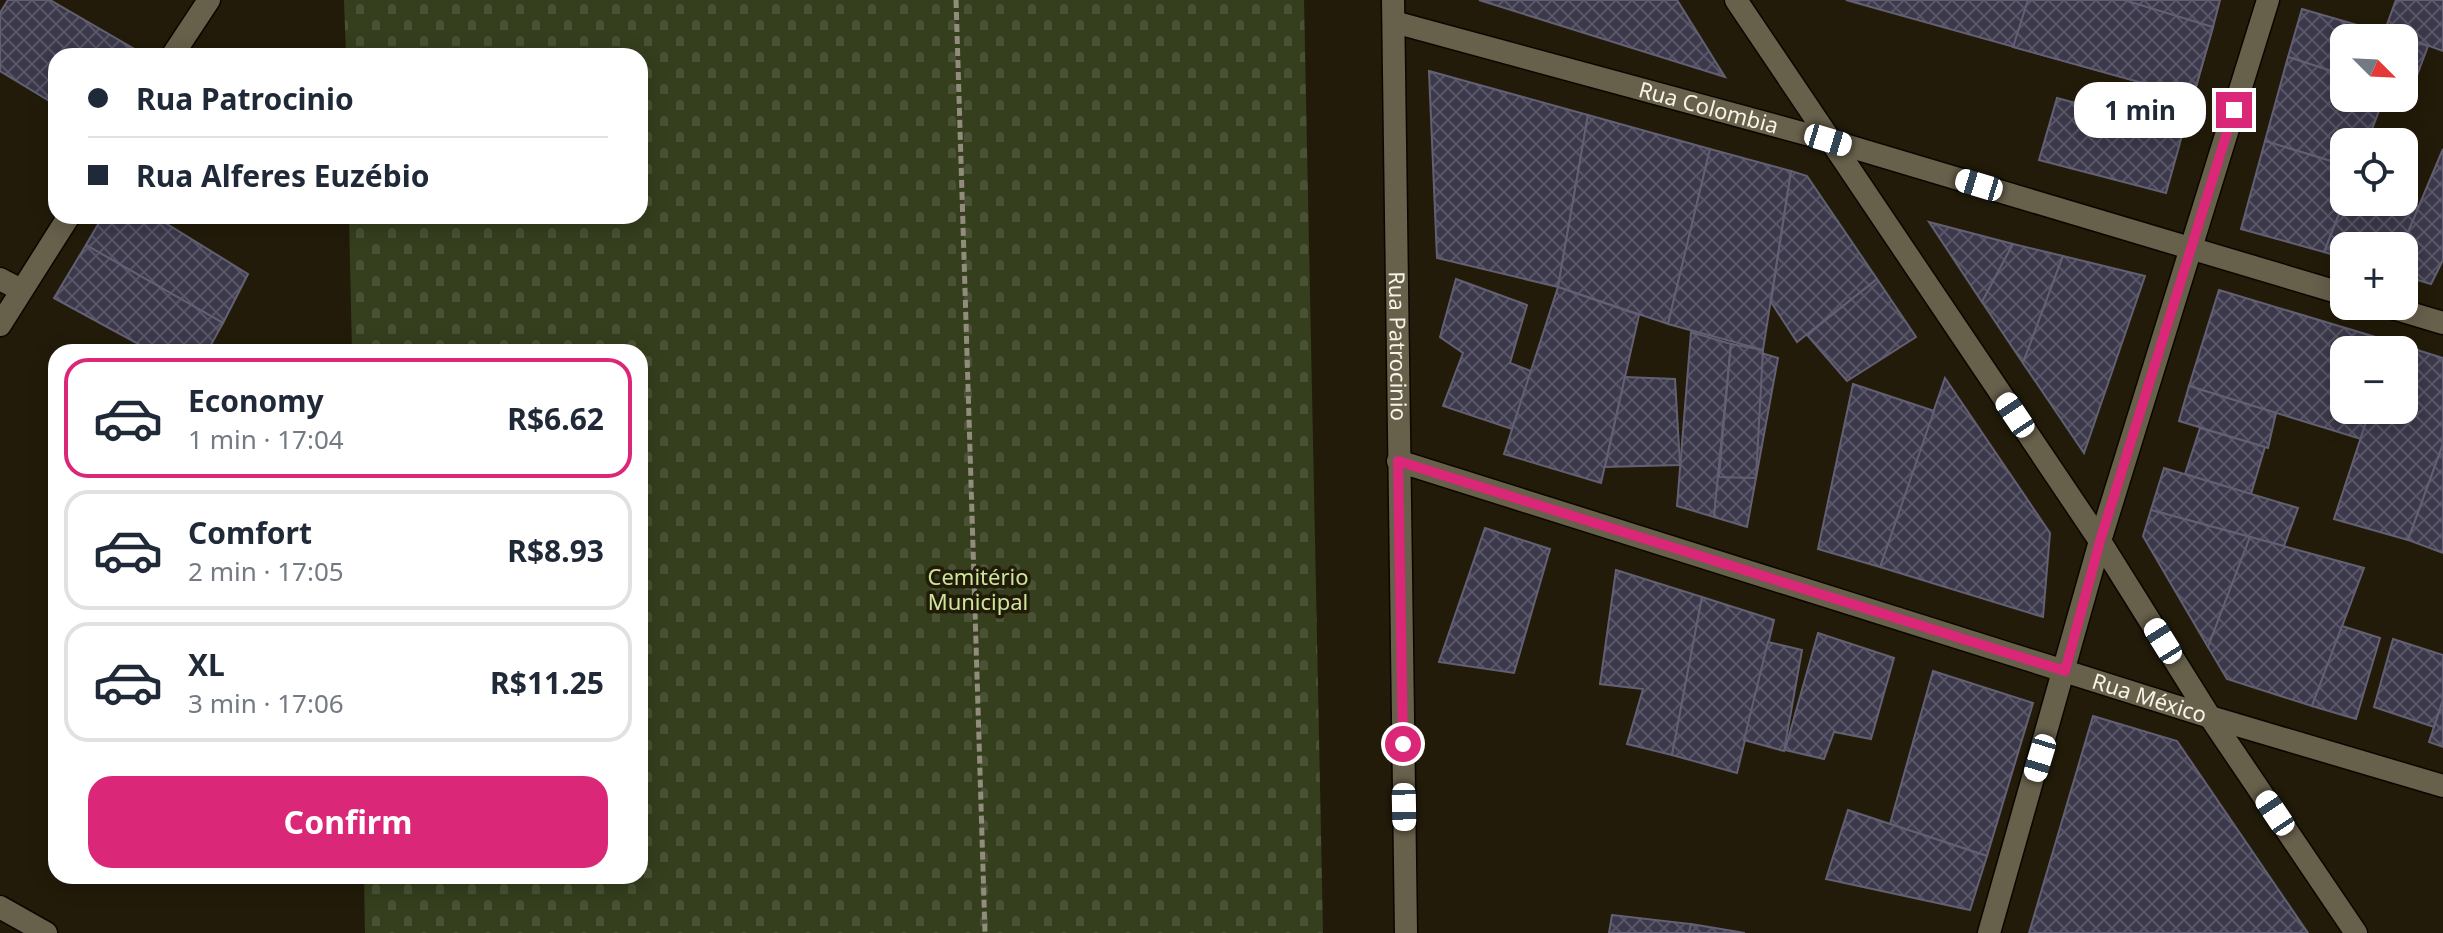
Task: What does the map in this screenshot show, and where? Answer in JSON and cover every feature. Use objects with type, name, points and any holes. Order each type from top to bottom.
[{"type":"street","points":[[177,48],[209,0]]},
{"type":"street","points":[[1736,0],[2100,541],[2210,717],[2356,933]]},
{"type":"street","points":[[1989,933],[2100,541],[2268,0]]},
{"type":"street","name":"Rua Colombia","points":[[1394,11],[2330,290]]},
{"type":"street","name":"Rua Patrocinio","points":[[1394,11],[1406,933]]},
{"type":"street","points":[[0,325],[64,224]]},
{"type":"street","points":[[0,279],[21,290]]},
{"type":"street","points":[[2418,316],[2443,323]]},
{"type":"street","name":"Rua México","points":[[1398,461],[2210,717],[2443,786]]},
{"type":"street","points":[[0,907],[46,933]]},
{"type":"path","points":[[956,0],[985,933]]},
{"type":"green space","name":"Cemitério Municipal","points":[[344,0],[1304,0],[1323,933],[365,933],[364,884],[648,884],[648,344],[352,344],[349,224],[648,224],[648,48],[346,48]]},
{"type":"building","points":[[8,0],[50,0],[133,48],[48,48],[48,100],[0,71],[0,13]]},
{"type":"building","points":[[1479,0],[1677,0],[1725,77]]},
{"type":"building","points":[[1846,0],[2124,0],[2213,27],[2193,97]]},
{"type":"building","points":[[2028,0],[2126,0],[2213,27],[2193,97],[2013,47]]},
{"type":"building","points":[[2124,0],[2220,0],[2213,27]]},
{"type":"building","points":[[2396,0],[2443,0],[2443,51],[2418,42],[2418,24],[2387,24]]},
{"type":"building","points":[[2302,9],[2354,24],[2330,24],[2330,70],[2288,57]]},
{"type":"building","points":[[2418,43],[2428,46],[2418,73]]},
{"type":"building","points":[[2288,57],[2330,70],[2330,112],[2379,112],[2372,128],[2330,128],[2330,161],[2265,141]]},
{"type":"building","points":[[1429,71],[1588,115],[1558,287],[1437,258]]},
{"type":"building","points":[[2057,98],[2183,132],[2166,193],[2039,160]]},
{"type":"building","points":[[1588,115],[1710,149],[1668,324],[1558,287]]},
{"type":"building","points":[[2265,141],[2330,161],[2330,216],[2338,216],[2324,252],[2241,229]]},
{"type":"building","points":[[1710,149],[1791,171],[1763,350],[1668,324]]},
{"type":"building","points":[[2443,149],[2443,260],[2431,284],[2418,280],[2418,232],[2408,232],[2415,216],[2418,216],[2418,208]]},
{"type":"building","points":[[1791,171],[1807,176],[1877,279],[1797,342],[1771,302]]},
{"type":"building","points":[[2338,216],[2415,216],[2408,232],[2332,232]]},
{"type":"building","points":[[1929,222],[2013,244],[1982,302]]},
{"type":"building","points":[[98,224],[167,224],[248,274],[223,323],[86,245]]},
{"type":"building","points":[[2330,237],[2330,254],[2324,252]]},
{"type":"building","points":[[2013,244],[2063,256],[2023,363],[1982,302]]},
{"type":"building","points":[[86,245],[223,323],[211,344],[138,344],[54,298]]},
{"type":"building","points":[[2063,256],[2145,276],[2084,453],[2023,363]]},
{"type":"building","points":[[1456,279],[1527,305],[1510,363],[1531,371],[1512,429],[1443,406],[1463,353],[1440,337]]},
{"type":"building","points":[[1877,279],[1916,337],[1847,381],[1807,335]]},
{"type":"building","points":[[1558,287],[1639,315],[1601,483],[1504,454]]},
{"type":"building","points":[[2219,290],[2372,336],[2330,336],[2330,424],[2366,424],[2361,439],[2189,386]]},
{"type":"building","points":[[1691,332],[1731,344],[1714,517],[1677,506]]},
{"type":"building","points":[[1731,344],[1778,358],[1747,527],[1714,517]]},
{"type":"building","points":[[1731,344],[1763,350],[1756,478],[1719,477]]},
{"type":"building","points":[[2418,350],[2443,358],[2443,444],[2408,540],[2334,519],[2365,424],[2418,424]]},
{"type":"building","points":[[1625,377],[1675,379],[1680,465],[1605,467]]},
{"type":"building","points":[[1945,378],[2050,533],[2043,617],[1880,567]]},
{"type":"building","points":[[1853,384],[1934,411],[1880,567],[1818,549]]},
{"type":"building","points":[[2189,386],[2276,413],[2268,448],[2179,421]]},
{"type":"building","points":[[2200,428],[2265,447],[2251,494],[2185,474]]},
{"type":"building","points":[[2443,444],[2443,553],[2408,540]]},
{"type":"building","points":[[2164,468],[2298,508],[2284,546],[2151,510]]},
{"type":"building","points":[[2151,510],[2250,537],[2208,647],[2143,536]]},
{"type":"building","points":[[1485,528],[1550,549],[1514,673],[1439,662]]},
{"type":"building","points":[[2250,537],[2364,568],[2312,706],[2227,679],[2208,647]]},
{"type":"building","points":[[1616,570],[1702,597],[1672,755],[1627,744],[1643,689],[1600,684]]},
{"type":"building","points":[[1702,597],[1774,620],[1737,773],[1672,755]]},
{"type":"building","points":[[2342,626],[2380,638],[2356,719],[2312,706]]},
{"type":"building","points":[[1818,633],[1894,658],[1871,739],[1834,732],[1824,759],[1785,750]]},
{"type":"building","points":[[2393,639],[2443,655],[2443,700],[2434,727],[2374,707]]},
{"type":"building","points":[[1768,642],[1802,650],[1784,751],[1744,740]]},
{"type":"building","points":[[1933,671],[2033,703],[1987,856],[1890,824]]},
{"type":"building","points":[[2443,700],[2443,747],[2429,742]]},
{"type":"building","points":[[2093,716],[2177,741],[2308,933],[2029,933]]},
{"type":"building","points":[[1848,810],[1987,856],[1970,910],[1826,879]]},
{"type":"building","points":[[1612,915],[1691,924],[1689,933],[1609,933]]},
{"type":"building","points":[[1691,924],[1745,933],[1689,933]]},
{"type":"route","points":[[1403,744],[1398,461],[2065,671],[2100,541],[2234,110]]}]
